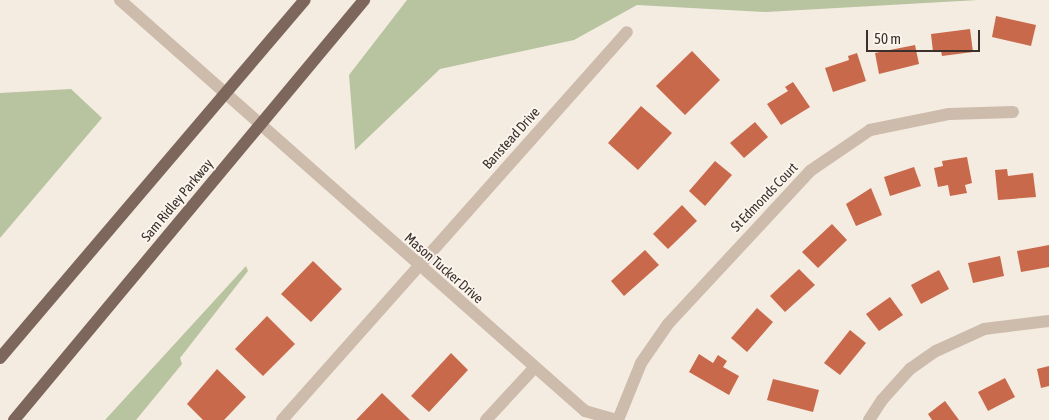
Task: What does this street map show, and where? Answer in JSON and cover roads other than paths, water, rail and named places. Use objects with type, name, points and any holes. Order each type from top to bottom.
[{"type":"main road","points":[[0,358],[305,0]]},
{"type":"main road","name":"Sam Ridley Parkway","points":[[14,420],[364,0]]},
{"type":"street","name":"Mason Tucker Drive","points":[[120,0],[584,411],[617,420]]},
{"type":"street","name":"Banstead Drive","points":[[284,419],[418,265],[627,32]]},
{"type":"street","name":"St Edmonds Court","points":[[617,420],[640,363],[668,324],[810,171],[870,130],[949,114],[1013,112]]},
{"type":"street","points":[[869,420],[882,400],[910,369],[936,351],[984,329],[1049,321]]},
{"type":"street","points":[[486,420],[535,367]]}]
